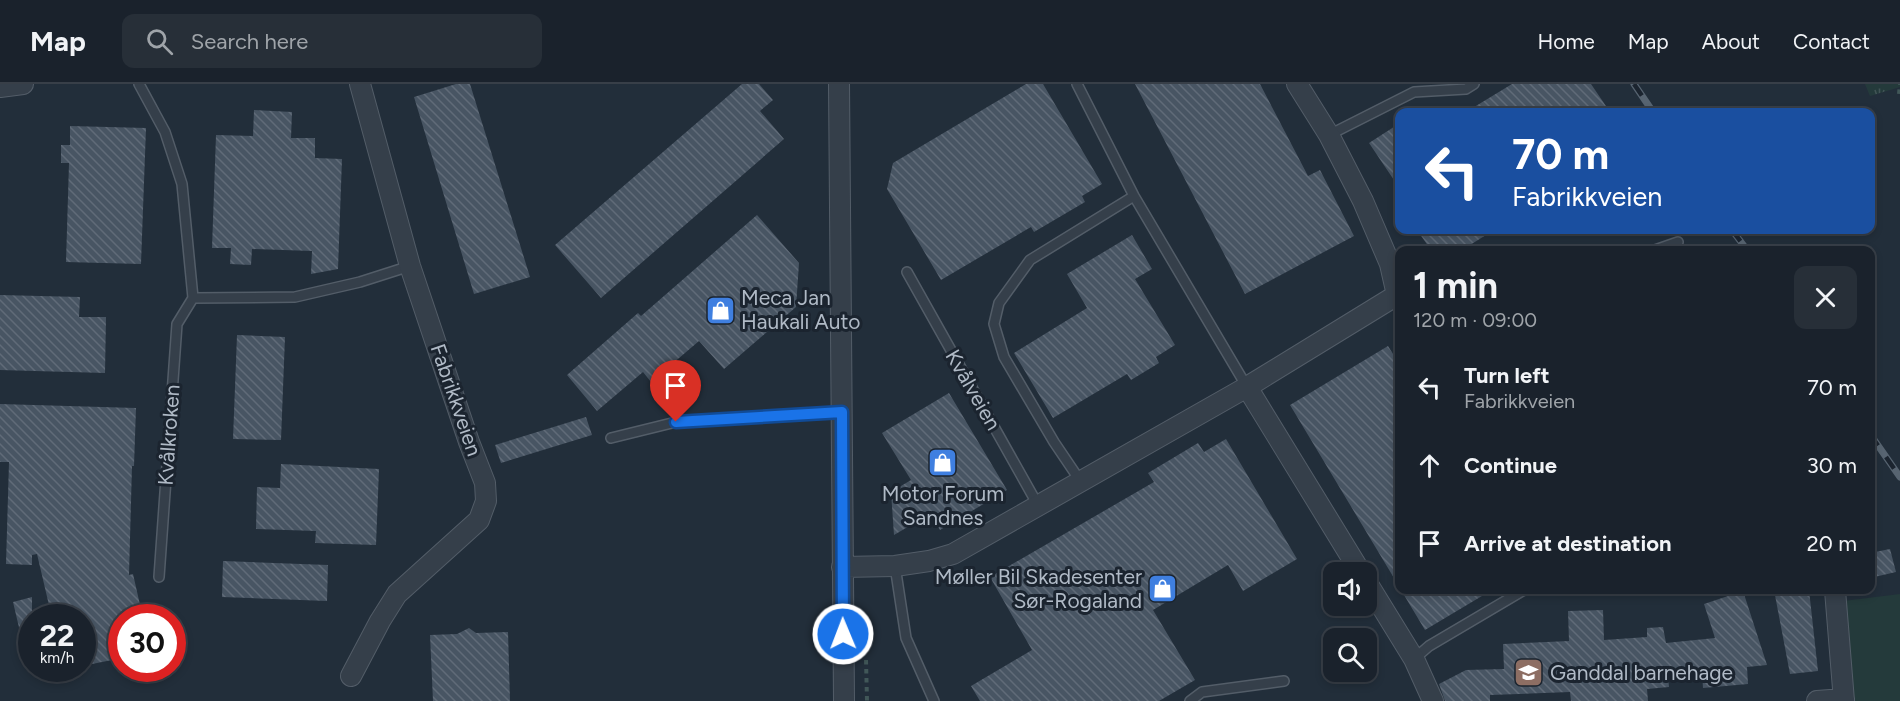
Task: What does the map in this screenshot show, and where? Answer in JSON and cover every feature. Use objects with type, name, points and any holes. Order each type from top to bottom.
[{"type":"street","points":[[0,87],[23,84]]},
{"type":"street","name":"Fabrikkveien","points":[[351,676],[397,594],[479,520],[486,501],[485,483],[410,266],[360,84]]},
{"type":"street","points":[[839,84],[844,701]]},
{"type":"street","points":[[1297,84],[1329,135],[1363,201],[1390,264],[1395,283]]},
{"type":"street","points":[[842,567],[895,566],[929,561],[953,554],[1247,387],[1395,297]]},
{"type":"street","points":[[1247,387],[1354,562]]},
{"type":"street","points":[[1817,701],[1844,700],[1835,594]]},
{"type":"street","points":[[1377,599],[1414,659],[1433,701]]},
{"type":"lane","points":[[139,84],[165,132],[182,184],[193,298],[295,297],[360,282],[410,266]]},
{"type":"lane","points":[[1077,84],[1134,196],[1247,387]]},
{"type":"lane","points":[[1329,135],[1414,92],[1466,89],[1474,84]]},
{"type":"lane","points":[[1081,482],[1054,442],[1004,357],[994,324],[999,303],[1030,260],[1134,196]]},
{"type":"lane","points":[[1666,246],[1678,242]]},
{"type":"lane","name":"Kvålveien","points":[[907,272],[1039,507]]},
{"type":"lane","name":"Kvålkroken","points":[[159,577],[177,324],[193,298]]},
{"type":"lane","points":[[611,438],[676,422],[842,412]]},
{"type":"lane","points":[[895,566],[906,638],[934,701]]},
{"type":"lane","points":[[1414,659],[1429,646],[1517,594]]},
{"type":"lane","points":[[1190,701],[1202,692],[1284,681]]},
{"type":"path","points":[[1899,94],[1900,84]]},
{"type":"green space","points":[[1865,84],[1900,84],[1900,87],[1870,96]]},
{"type":"green space","points":[[1900,594],[1900,701],[1853,701],[1843,601]]},
{"type":"building","points":[[456,84],[470,84],[530,277],[474,294],[414,97]]},
{"type":"building","points":[[742,84],[759,84],[773,100],[760,111],[784,139],[601,298],[555,245]]},
{"type":"building","points":[[1026,84],[1043,84],[1102,184],[1082,196],[1085,202],[1034,232],[1031,227],[941,280],[887,189],[893,163]]},
{"type":"building","points":[[1135,84],[1260,84],[1308,176],[1320,170],[1354,236],[1245,294]]},
{"type":"building","points":[[1512,84],[1591,84],[1607,108],[1473,108]]},
{"type":"building","points":[[254,110],[292,112],[291,138],[315,138],[315,158],[342,159],[338,269],[311,274],[312,251],[252,249],[251,265],[230,264],[231,248],[212,248],[216,135],[253,136]]},
{"type":"building","points":[[70,126],[146,128],[141,264],[66,262],[69,163],[61,163],[61,145],[70,145]]},
{"type":"building","points":[[1395,126],[1395,182],[1369,143]]},
{"type":"building","points":[[757,215],[799,263],[796,307],[724,369],[699,341],[651,382],[643,372],[597,411],[567,375],[638,313],[641,316]]},
{"type":"building","points":[[1420,234],[1488,234],[1468,246],[1428,246]]},
{"type":"building","points":[[1132,235],[1152,269],[1135,279],[1175,345],[1156,357],[1159,363],[1131,380],[1127,374],[1053,418],[1014,353],[1087,308],[1067,274]]},
{"type":"building","points":[[0,295],[80,297],[79,317],[106,317],[105,373],[0,370]]},
{"type":"building","points":[[237,335],[285,337],[281,440],[233,439]]},
{"type":"building","points":[[1388,346],[1395,357],[1395,580],[1290,405]]},
{"type":"building","points":[[949,393],[1007,490],[940,530],[930,514],[894,535],[891,492],[911,480],[882,433]]},
{"type":"building","points":[[0,404],[136,408],[129,575],[133,574],[140,604],[108,604],[108,661],[96,663],[96,604],[49,604],[37,554],[32,555],[32,565],[6,564],[9,462],[0,462]]},
{"type":"building","points":[[586,417],[592,435],[501,463],[495,445]]},
{"type":"building","points":[[1226,439],[1297,559],[1243,591],[1228,565],[1153,610],[1195,680],[1159,701],[980,701],[971,686],[1032,650],[990,577],[1154,482],[1148,473],[1198,443],[1204,452]]},
{"type":"building","points":[[281,464],[379,469],[376,545],[315,543],[316,531],[256,529],[257,487],[280,488]]},
{"type":"building","points":[[1890,549],[1896,572],[1875,577],[1875,552]]},
{"type":"building","points":[[223,561],[328,565],[327,601],[222,597]]},
{"type":"building","points":[[1403,594],[1485,594],[1425,630]]},
{"type":"building","points":[[1734,594],[1744,594],[1767,665],[1747,667],[1748,684],[1703,688],[1702,673],[1668,676],[1669,687],[1647,689],[1648,701],[1571,701],[1570,692],[1490,695],[1490,701],[1445,701],[1439,684],[1466,670],[1504,669],[1503,644],[1569,641],[1568,611],[1603,610],[1604,640],[1647,637],[1647,628],[1663,627],[1666,643],[1715,638],[1704,604]]},
{"type":"building","points":[[1775,594],[1809,594],[1818,671],[1790,674]]},
{"type":"building","points":[[32,597],[32,604],[18,604],[18,623],[13,602]]},
{"type":"building","points":[[469,628],[476,633],[508,632],[510,701],[433,701],[430,635],[457,634]]},
{"type":"railway","points":[[1634,84],[1650,108]]},
{"type":"railway","points":[[1735,234],[1744,246]]},
{"type":"railway","points":[[1875,441],[1900,477]]},
{"type":"place","name":"Meca Jan Haukali Auto","points":[[720,310]]},
{"type":"place","name":"Motor Forum Sandnes","points":[[943,463]]},
{"type":"place","name":"Møller Bil Skadesenter Sør-Rogaland","points":[[1163,589]]},
{"type":"place","name":"Ganddal barnehage","points":[[1529,673]]},
{"type":"route","points":[[676,422],[842,412],[843,634]]}]
